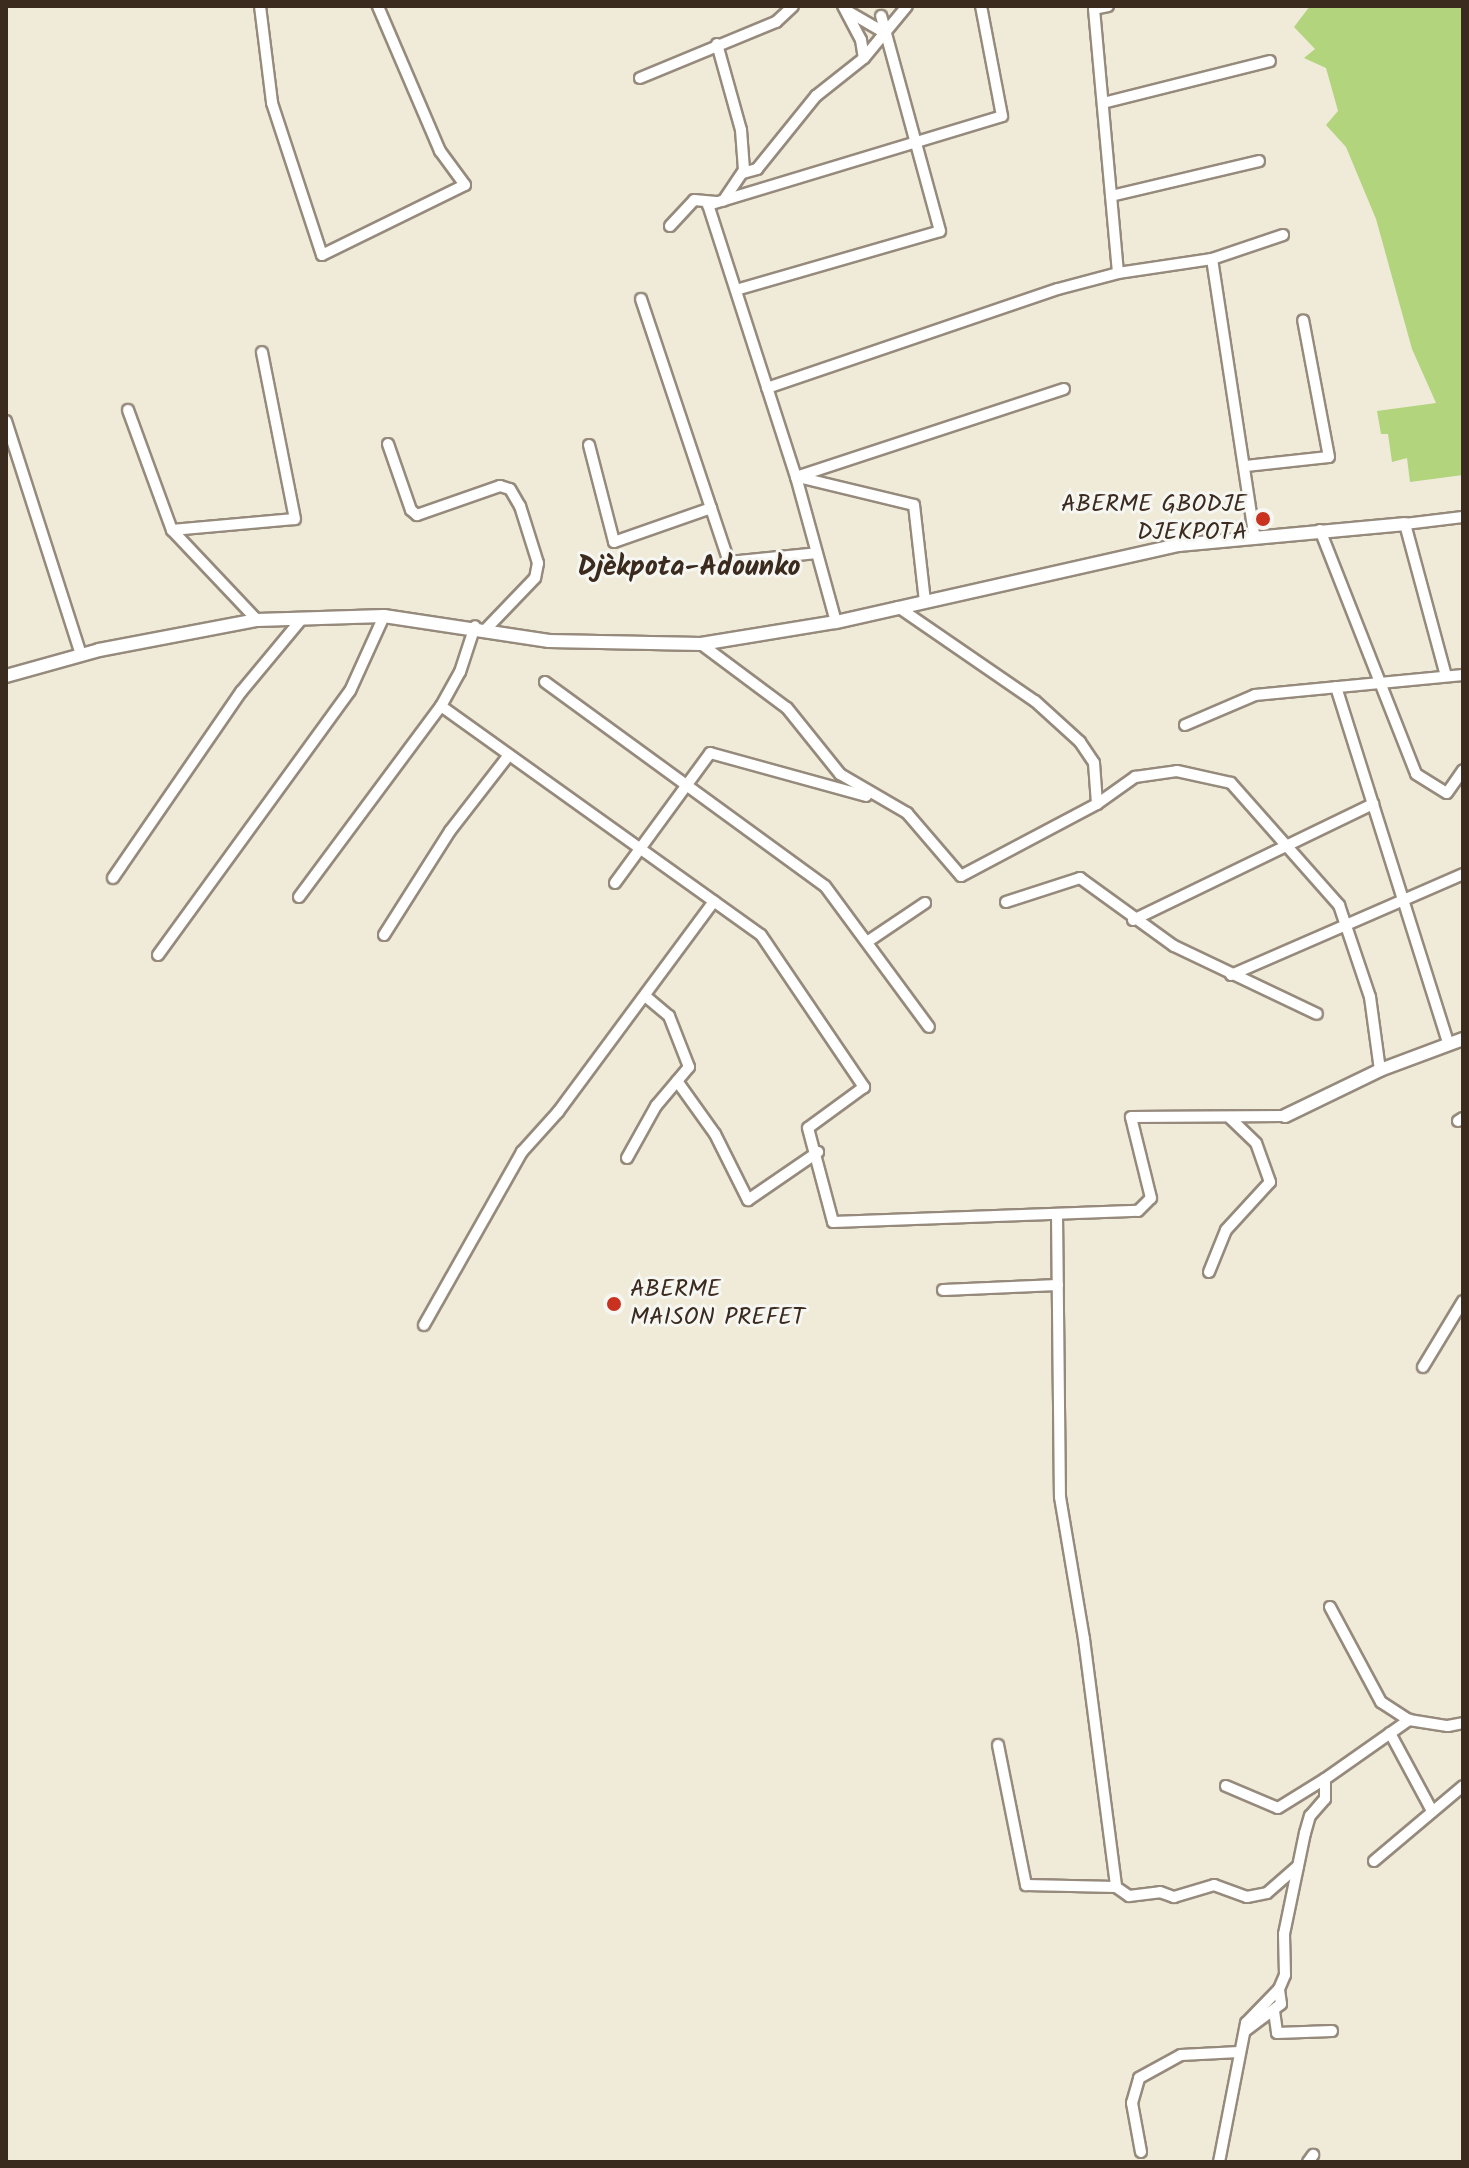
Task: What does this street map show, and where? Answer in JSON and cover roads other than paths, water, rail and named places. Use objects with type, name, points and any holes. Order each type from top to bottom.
[{"type":"street","points":[[260,6],[272,103],[322,255],[465,185],[440,151],[378,6]]},
{"type":"street","points":[[640,78],[776,22],[793,6]]},
{"type":"street","points":[[721,202],[743,173],[757,169],[816,96],[864,58],[907,6]]},
{"type":"street","points":[[836,622],[796,477],[708,205],[914,146],[1002,116],[981,6]]},
{"type":"street","points":[[1108,6],[1094,9],[1118,273]]},
{"type":"street","points":[[845,9],[885,33]]},
{"type":"street","points":[[845,9],[864,58]]},
{"type":"street","points":[[736,290],[940,231],[914,146],[881,16]]},
{"type":"street","points":[[717,44],[741,130],[743,173]]},
{"type":"street","points":[[1103,103],[1270,61]]},
{"type":"street","points":[[1111,196],[1259,161]]},
{"type":"street","points":[[670,226],[694,200],[721,202]]},
{"type":"street","points":[[767,388],[1118,273],[1212,259],[1283,235]]},
{"type":"street","points":[[1212,259],[1246,466],[1254,535]]},
{"type":"street","points":[[641,299],[729,562],[817,553]]},
{"type":"street","points":[[1246,466],[1329,457],[1303,320]]},
{"type":"street","points":[[172,530],[295,519],[262,352]]},
{"type":"street","points":[[796,477],[1064,389]]},
{"type":"street","points":[[128,410],[172,530],[257,620]]},
{"type":"street","points":[[6,421],[81,654]]},
{"type":"street","points":[[299,897],[441,706],[481,627],[535,578],[538,563],[520,506],[510,489],[500,486],[417,515],[411,510],[388,444]]},
{"type":"street","points":[[589,445],[614,542],[711,508]]},
{"type":"street","points":[[796,477],[914,505],[925,601]]},
{"type":"street","points":[[6,676],[81,654],[257,620],[384,616],[481,627],[549,641],[701,644],[836,622],[1129,555],[1254,535],[1463,517]]},
{"type":"street","points":[[1405,524],[1446,676]]},
{"type":"street","points":[[1320,530],[1416,774],[1447,793],[1463,770]]},
{"type":"street","points":[[898,607],[1035,701],[1080,742],[1094,763],[1097,804]]},
{"type":"street","points":[[158,955],[350,691],[384,616]]},
{"type":"street","points":[[113,878],[241,692],[300,621]]},
{"type":"street","points":[[701,644],[787,708],[830,763],[876,799]]},
{"type":"street","points":[[1185,725],[1255,695],[1336,687],[1382,687],[1463,675]]},
{"type":"street","points":[[545,682],[689,783],[825,886],[929,1027]]},
{"type":"street","points":[[1336,687],[1449,1045]]},
{"type":"street","points":[[441,706],[761,935],[864,1087],[808,1128],[818,1152],[833,1222],[1138,1211],[1151,1198],[1131,1117],[1285,1116],[1380,1070],[1463,1039]]},
{"type":"street","points":[[615,883],[710,753],[876,799],[907,813],[961,876],[1097,804],[1135,777],[1205,774],[1231,783],[1250,798],[1284,846],[1327,887],[1347,921],[1370,997],[1380,1070]]},
{"type":"street","points":[[384,935],[450,831],[509,755]]},
{"type":"street","points":[[1133,920],[1373,804]]},
{"type":"street","points":[[1231,975],[1402,896],[1463,874]]},
{"type":"street","points":[[1006,902],[1080,878],[1133,920],[1231,975],[1317,1014]]},
{"type":"street","points":[[424,1325],[497,1187],[645,996],[714,901]]},
{"type":"street","points":[[867,942],[925,903]]},
{"type":"street","points":[[627,1158],[656,1106],[689,1067],[669,1016],[645,996]]},
{"type":"street","points":[[677,1081],[715,1134],[748,1200],[818,1152]]},
{"type":"street","points":[[1209,1272],[1226,1230],[1270,1182],[1256,1143],[1229,1117]]},
{"type":"street","points":[[1057,1214],[1060,1497],[1084,1639],[1116,1887]]},
{"type":"street","points":[[943,1290],[1058,1285]]},
{"type":"street","points":[[1423,1367],[1463,1301]]},
{"type":"street","points":[[1330,1607],[1381,1702],[1409,1720],[1463,1723]]},
{"type":"street","points":[[1226,1786],[1278,1808],[1409,1720]]},
{"type":"street","points":[[1390,1733],[1431,1809]]},
{"type":"street","points":[[998,1745],[1026,1885],[1116,1887],[1129,1896],[1160,1892],[1174,1897],[1214,1885],[1247,1897],[1267,1893],[1298,1866]]},
{"type":"street","points":[[1243,2032],[1281,2004],[1279,1989],[1298,1866],[1310,1816],[1325,1799],[1325,1779]]},
{"type":"street","points":[[1374,1861],[1431,1809],[1463,1786]]},
{"type":"street","points":[[1219,2162],[1243,2032],[1253,2012],[1279,1989]]},
{"type":"street","points":[[1274,2011],[1277,2033],[1332,2031]]},
{"type":"street","points":[[1141,2152],[1132,2103],[1139,2078],[1155,2065],[1181,2055],[1239,2052]]},
{"type":"place","name":"ABERME GBODJE DJEKPOTA","points":[[1263,519]]},
{"type":"place","name":"ABERME MAISON PREFET","points":[[614,1304]]},
{"type":"district","name":"Djèkpota-Adounko","points":[[689,568]]}]
